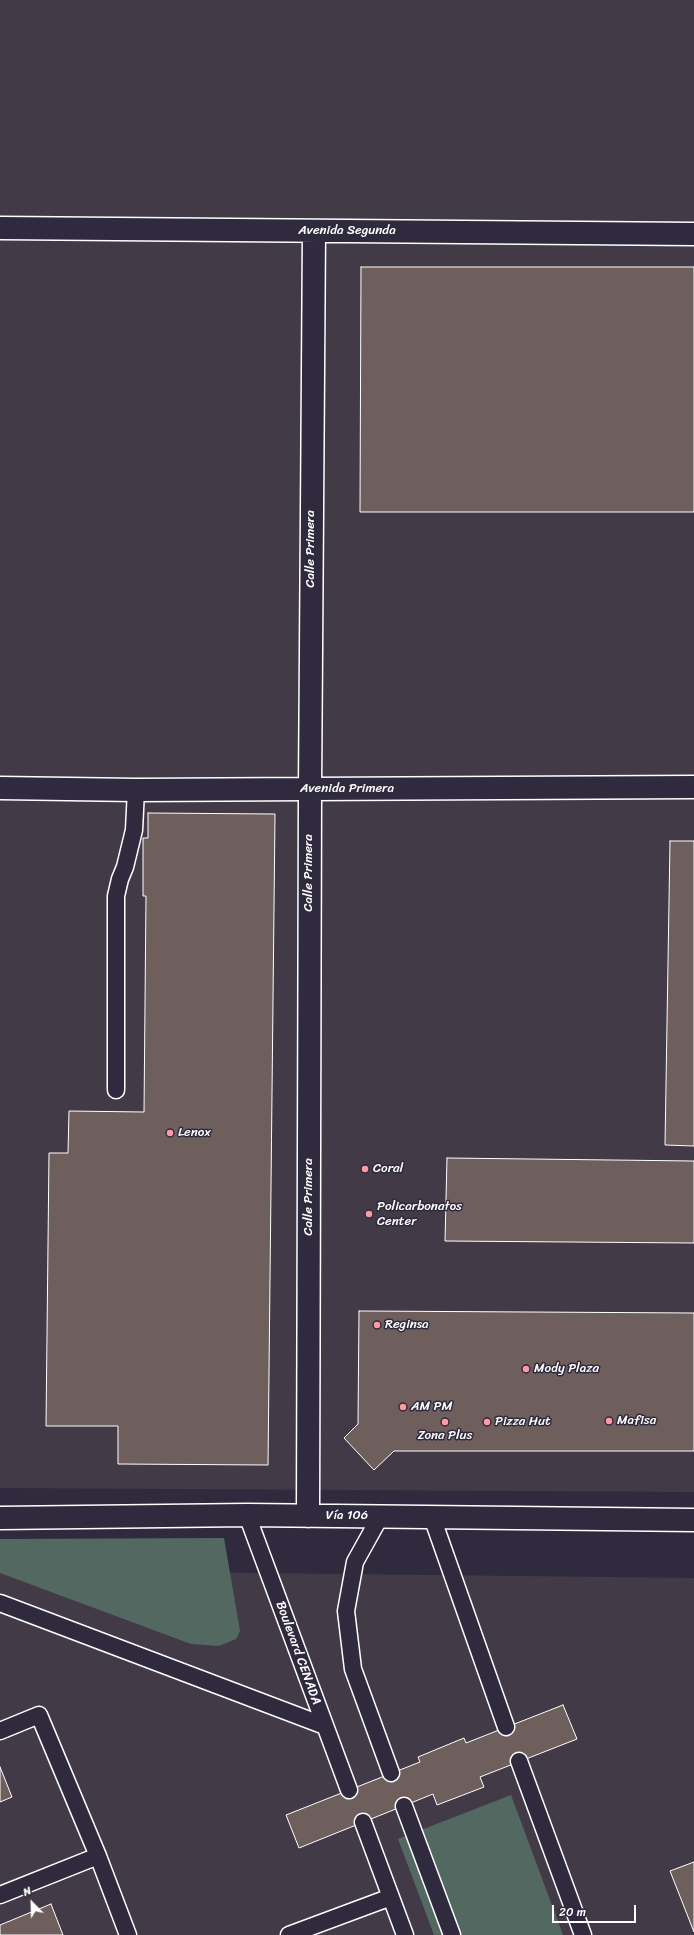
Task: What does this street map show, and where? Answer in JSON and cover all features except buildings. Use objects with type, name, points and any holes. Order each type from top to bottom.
[{"type":"street","name":"Avenida Segunda","points":[[0,228],[694,234]]},
{"type":"street","name":"Calle Primera","points":[[308,1516],[310,789],[314,231]]},
{"type":"street","name":"Avenida Primera","points":[[0,788],[136,790],[694,787]]},
{"type":"street","name":"Vía 106","points":[[0,1518],[308,1516],[694,1520]]},
{"type":"lane","points":[[116,1090],[116,896],[134,830],[136,790]]},
{"type":"lane","name":"Boulevard CENADA","points":[[247,1516],[349,1790]]},
{"type":"lane","points":[[380,1517],[355,1562],[350,1582],[346,1611],[353,1669],[391,1774]]},
{"type":"lane","points":[[432,1517],[506,1727]]},
{"type":"lane","points":[[0,1603],[325,1726]]},
{"type":"lane","points":[[0,1731],[39,1715],[98,1856],[128,1935]]},
{"type":"lane","points":[[519,1761],[583,1935]]},
{"type":"lane","points":[[404,1806],[452,1935]]},
{"type":"lane","points":[[363,1822],[405,1935]]},
{"type":"lane","points":[[0,1895],[98,1856]]},
{"type":"lane","points":[[289,1935],[391,1897]]},
{"type":"shaded area","points":[[0,0],[694,0],[694,1492],[0,1488]]},
{"type":"shaded area","points":[[0,1570],[694,1578],[694,1935],[0,1935]]},
{"type":"green space","points":[[224,1538],[240,1631],[236,1639],[219,1646],[191,1644],[0,1573],[0,1539]]},
{"type":"green space","points":[[511,1795],[563,1935],[434,1935],[398,1839]]},
{"type":"place","name":"Lenox","points":[[170,1133]]},
{"type":"place","name":"Coral","points":[[365,1169]]},
{"type":"place","name":"Policarbonatos Center","points":[[369,1214]]},
{"type":"place","name":"Reginsa","points":[[377,1325]]},
{"type":"place","name":"Mody Plaza","points":[[526,1369]]},
{"type":"place","name":"AM PM","points":[[403,1407]]},
{"type":"place","name":"Mafisa","points":[[609,1421]]},
{"type":"place","name":"Zona Plus","points":[[445,1422]]},
{"type":"place","name":"Pizza Hut","points":[[487,1422]]}]
